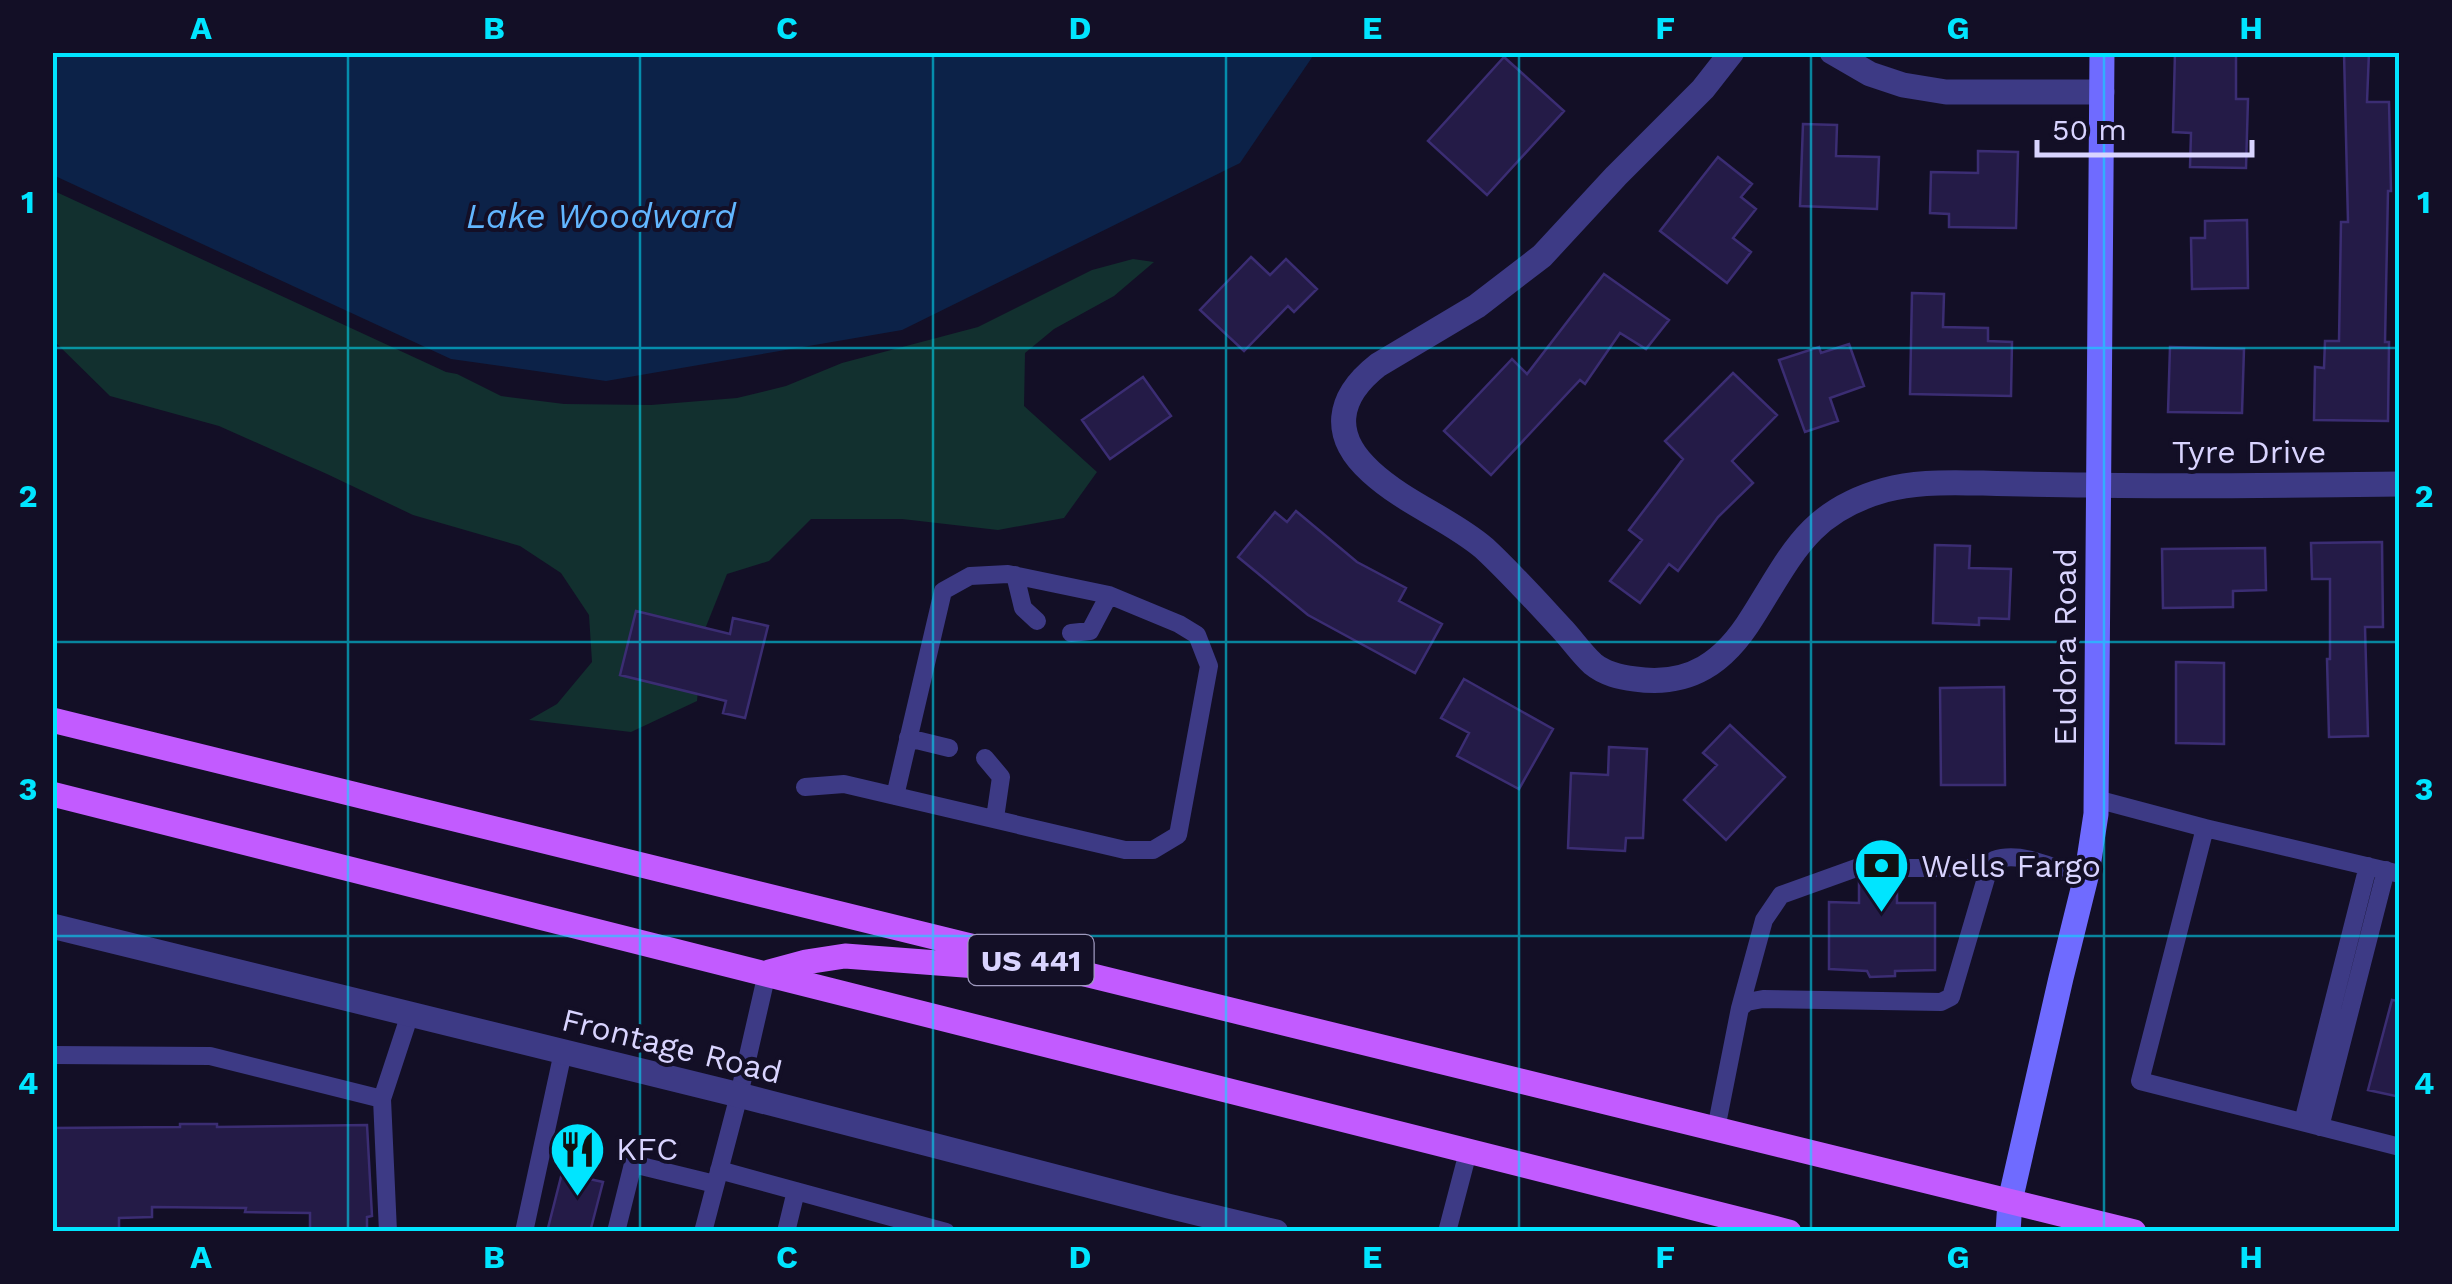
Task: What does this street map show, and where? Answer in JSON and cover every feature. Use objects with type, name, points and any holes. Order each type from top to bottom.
[{"type":"main road","name":"US 441","points":[[52,720],[2134,1232]]},
{"type":"main road","name":"US 441","points":[[52,794],[1789,1232]]},
{"type":"main road","points":[[767,973],[845,956],[1086,974]]},
{"type":"street","name":"Tyre Drive","points":[[1732,52],[1703,88],[1542,256],[1477,306],[1364,376],[1343,415],[1351,451],[1390,488],[1482,547],[1596,666],[1616,676],[1649,681],[1671,680],[1708,668],[1746,629],[1787,562],[1826,515],[1883,490],[1918,482],[2099,486],[2400,484]]},
{"type":"street","points":[[1832,52],[1870,74],[1903,85],[1946,92],[2102,92]]},
{"type":"street","name":"Eudora Road","points":[[2008,1232],[2010,1201],[2086,879],[2096,814],[2102,52]]},
{"type":"street","name":"Frontage Road","points":[[52,926],[1276,1232]]},
{"type":"lane","points":[[1015,575],[1023,608],[1037,621]]},
{"type":"lane","points":[[805,786],[844,784],[895,796],[995,818],[1125,850],[1153,850],[1178,836],[1209,666],[1197,635],[1109,596],[1015,575],[970,576],[943,591],[895,796]]},
{"type":"lane","points":[[1071,633],[1090,630],[1109,596]]},
{"type":"lane","points":[[908,738],[949,748]]},
{"type":"lane","points":[[985,758],[1000,777],[995,818]]},
{"type":"lane","points":[[2096,799],[2386,870],[2312,1124]]},
{"type":"lane","points":[[2205,828],[2140,1081],[2400,1147]]},
{"type":"lane","points":[[1740,1008],[1763,998],[1941,1002],[1951,996],[1988,868],[1994,860],[2008,856],[2028,860],[2086,879]]},
{"type":"lane","points":[[1716,1129],[1740,1008],[1764,920],[1780,895],[1859,867]]},
{"type":"lane","points":[[1897,868],[1988,868]]},
{"type":"lane","points":[[703,1232],[767,973]]},
{"type":"lane","points":[[388,1232],[382,1098],[410,1014]]},
{"type":"lane","points":[[524,1232],[563,1052]]},
{"type":"lane","points":[[52,1056],[210,1056],[382,1098]]},
{"type":"lane","points":[[1448,1232],[1468,1152]]},
{"type":"lane","points":[[616,1232],[633,1164],[796,1190],[946,1232]]},
{"type":"lane","points":[[786,1232],[796,1190]]},
{"type":"green space","points":[[52,190],[501,396],[564,404],[651,405],[737,398],[786,386],[842,363],[978,327],[1092,270],[1133,259],[1154,262],[1114,296],[1054,329],[1025,353],[1024,406],[1097,472],[1064,518],[998,530],[902,519],[811,519],[769,561],[727,574],[703,634],[697,701],[631,732],[529,720],[557,704],[592,662],[589,615],[561,573],[520,546],[413,515],[219,426],[110,396],[53,340]]},
{"type":"water","name":"Lake Woodward","points":[[53,52],[1315,53],[1240,163],[902,330],[606,381],[451,359],[53,175]]},
{"type":"building","points":[[2175,52],[2236,52],[2236,99],[2248,99],[2246,168],[2190,167],[2191,133],[2173,132]]},
{"type":"building","points":[[2344,52],[2369,52],[2367,102],[2389,102],[2391,191],[2385,342],[2389,342],[2388,421],[2314,420],[2315,367],[2324,368],[2325,341],[2339,341],[2341,222],[2348,222]]},
{"type":"building","points":[[1504,57],[1564,111],[1487,195],[1428,141]]},
{"type":"building","points":[[1803,124],[1837,125],[1836,156],[1879,157],[1877,209],[1800,206]]},
{"type":"building","points":[[1978,151],[2018,152],[2016,228],[1949,227],[1949,214],[1930,213],[1931,172],[1978,173]]},
{"type":"building","points":[[1718,157],[1752,184],[1741,197],[1756,209],[1733,238],[1751,252],[1727,283],[1660,231]]},
{"type":"building","points":[[2247,220],[2248,288],[2192,289],[2191,238],[2205,238],[2205,221]]},
{"type":"building","points":[[1251,257],[1270,275],[1286,259],[1317,289],[1294,312],[1288,306],[1244,351],[1200,310]]},
{"type":"building","points":[[1604,274],[1669,320],[1646,349],[1620,333],[1585,384],[1580,380],[1491,475],[1444,431],[1512,359],[1527,374]]},
{"type":"building","points":[[1912,293],[1944,294],[1943,327],[1988,328],[1988,341],[2012,342],[2011,396],[1910,394]]},
{"type":"building","points":[[1849,344],[1864,386],[1830,398],[1838,421],[1805,432],[1779,360],[1819,347],[1821,353]]},
{"type":"building","points":[[2170,347],[2244,349],[2242,413],[2168,412]]},
{"type":"building","points":[[1733,373],[1777,415],[1732,461],[1753,483],[1718,517],[1678,571],[1669,564],[1640,603],[1610,581],[1642,540],[1629,530],[1683,459],[1665,441]]},
{"type":"building","points":[[1143,377],[1171,416],[1110,459],[1082,420]]},
{"type":"building","points":[[1296,511],[1357,562],[1406,588],[1399,601],[1442,624],[1415,673],[1308,615],[1238,557],[1275,512],[1287,522]]},
{"type":"building","points":[[2382,542],[2383,627],[2365,627],[2368,736],[2329,737],[2330,579],[2312,579],[2311,543]]},
{"type":"building","points":[[1935,545],[1970,546],[1969,568],[2011,569],[2009,619],[1979,618],[1979,625],[1933,623]]},
{"type":"building","points":[[2265,548],[2266,590],[2233,591],[2233,607],[2163,608],[2162,549]]},
{"type":"building","points":[[636,611],[730,634],[733,618],[768,626],[745,718],[723,713],[726,701],[620,675]]},
{"type":"building","points":[[2176,662],[2224,663],[2224,744],[2176,743]]},
{"type":"building","points":[[1464,679],[1553,729],[1519,789],[1457,756],[1469,733],[1441,718]]},
{"type":"building","points":[[2004,687],[2005,785],[1941,785],[1940,688]]},
{"type":"building","points":[[1730,725],[1785,777],[1726,840],[1684,800],[1717,765],[1703,753]]},
{"type":"building","points":[[1609,747],[1647,749],[1643,838],[1626,838],[1625,851],[1568,848],[1571,773],[1608,775]]},
{"type":"building","name":"Wells Fargo","points":[[1860,852],[1897,853],[1887,861],[1885,869],[1890,878],[1897,880],[1897,903],[1935,903],[1935,970],[1895,971],[1895,976],[1870,977],[1867,971],[1829,969],[1829,902],[1859,903],[1859,880],[1868,876],[1871,868],[1868,858]]},
{"type":"building","points":[[2392,1000],[2400,1001],[2400,1097],[2368,1090]]},
{"type":"building","points":[[367,1125],[372,1216],[367,1217],[367,1232],[310,1232],[310,1213],[152,1207],[152,1217],[119,1218],[119,1232],[52,1232],[52,1128]]},
{"type":"building","name":"KFC","points":[[562,1173],[603,1182],[590,1232],[547,1232]]},
{"type":"place","name":"Wells Fargo","points":[[1882,915]]},
{"type":"place","name":"KFC","points":[[577,1198]]}]
